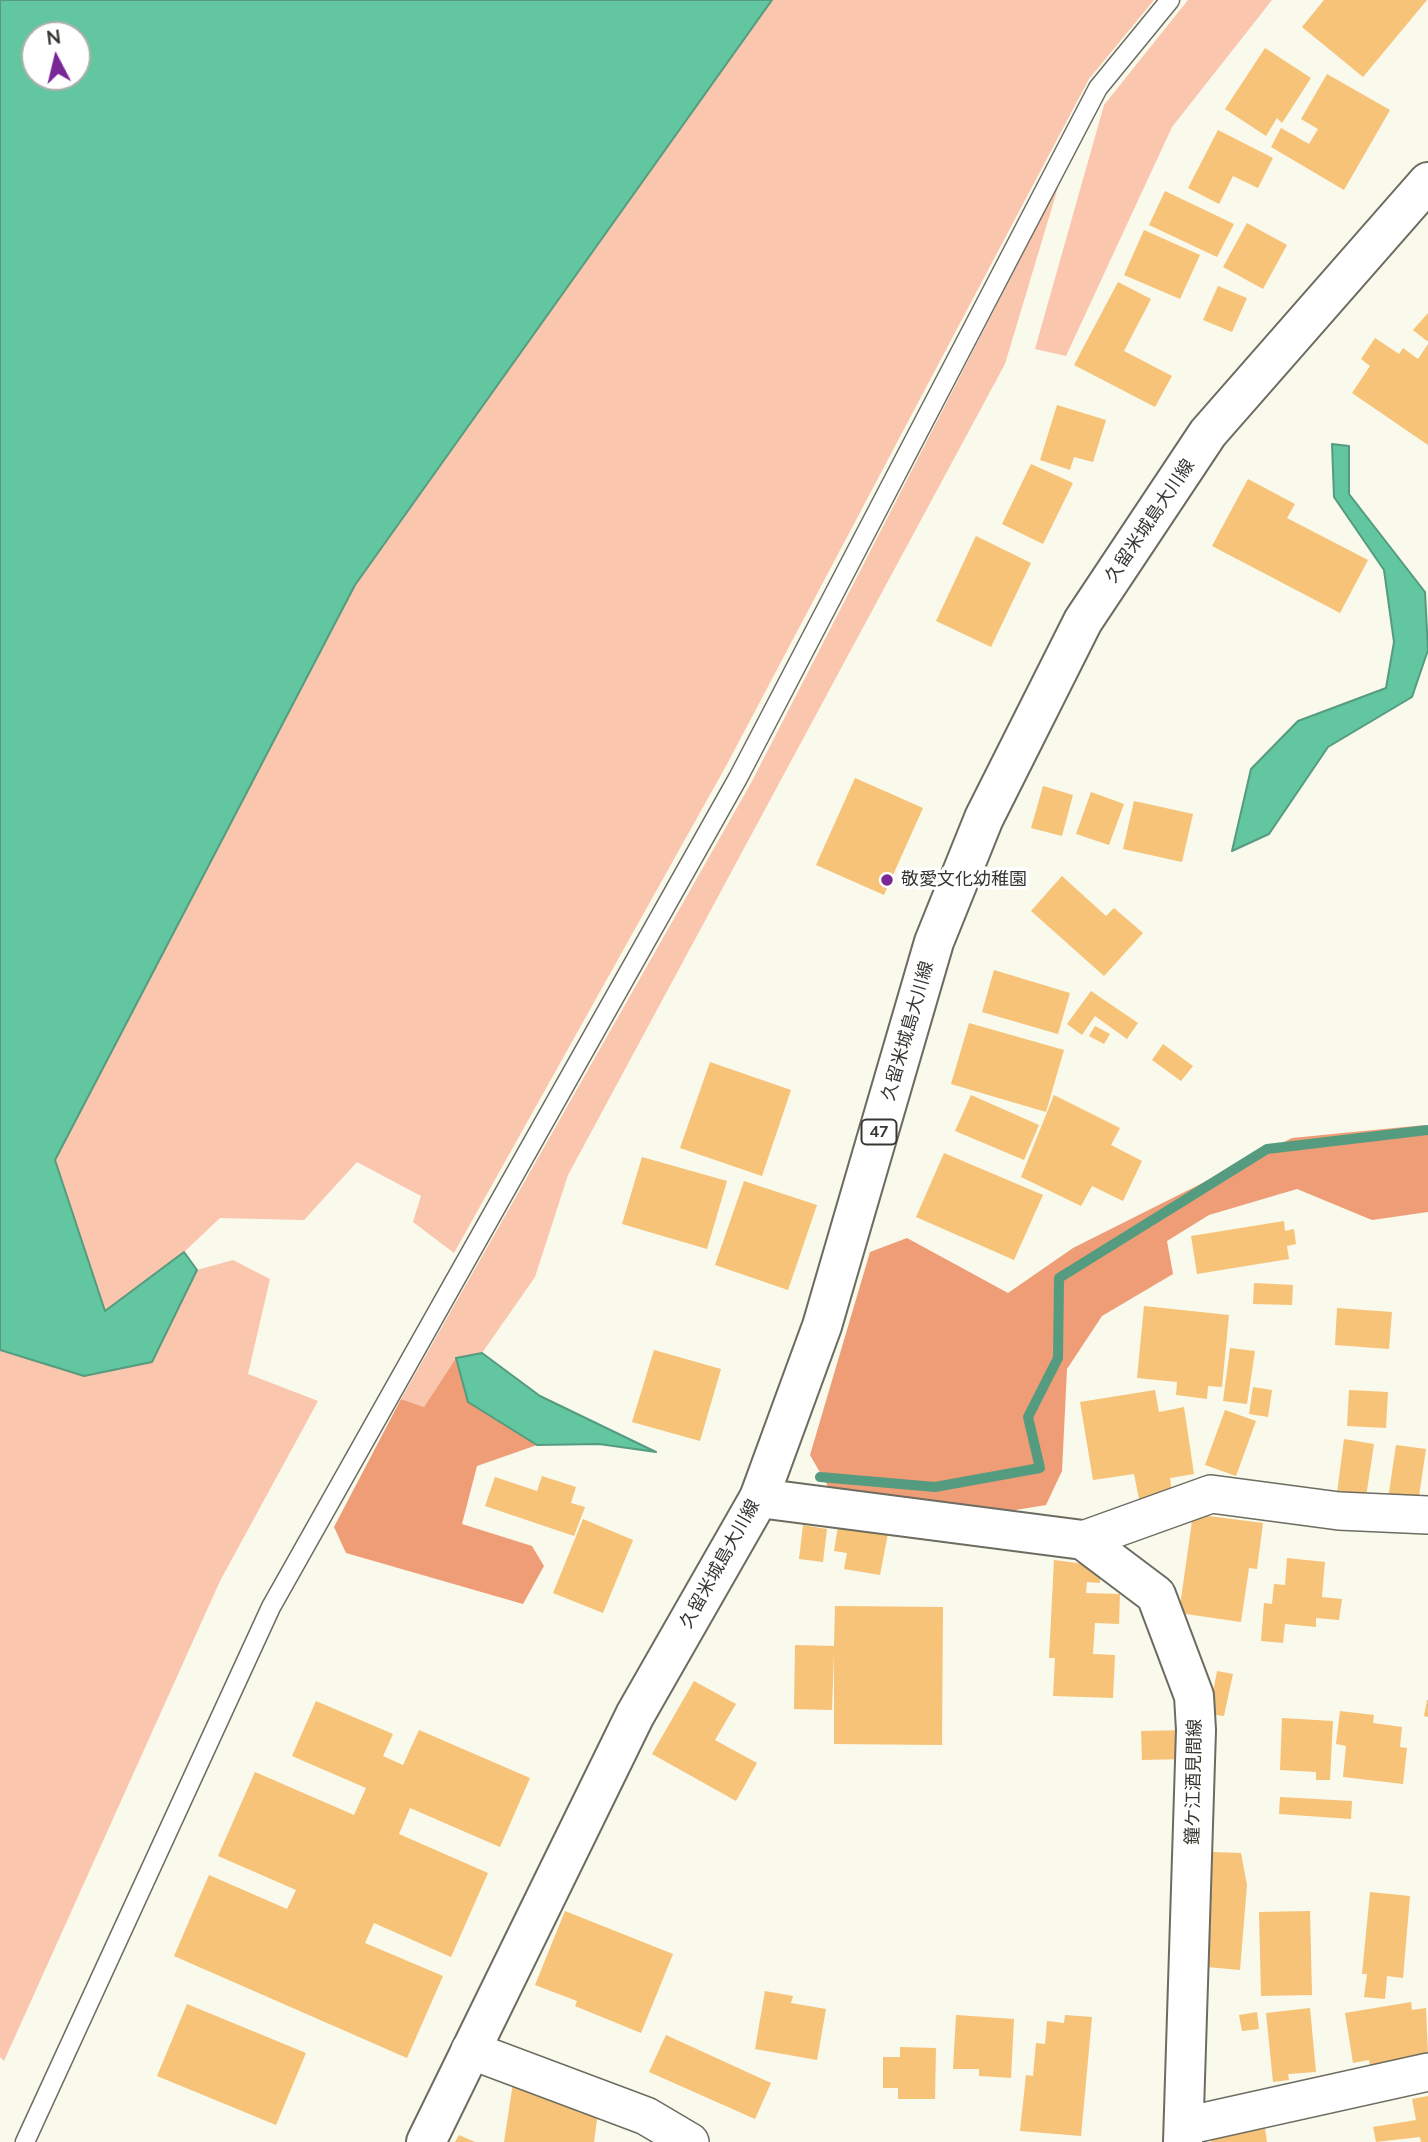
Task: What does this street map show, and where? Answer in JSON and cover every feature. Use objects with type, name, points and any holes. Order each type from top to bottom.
[{"type":"main road","name":"久留米城島大川線","points":[[426,2142],[635,1716],[759,1498],[822,1326],[934,942],[984,818],[1083,621],[1208,433],[1428,182]]},
{"type":"main road","name":"鐘ケ江酒見間線","points":[[759,1498],[1083,1540],[1156,1595],[1194,1696],[1196,1730],[1184,2134]]},
{"type":"street","points":[[1083,1540],[1211,1494],[1339,1511],[1428,1515]]},
{"type":"street","points":[[470,2050],[646,2116],[690,2142]]},
{"type":"street","points":[[1184,2134],[1428,2072]]},
{"type":"lane","points":[[24,2142],[271,1607],[738,778],[1098,88],[1170,0]]},
{"type":"shaded area","points":[[0,0],[772,0],[355,585],[55,1160],[105,1311],[184,1252],[197,1270],[152,1362],[84,1376],[0,1350]]},
{"type":"shaded area","points":[[604,0],[1154,0],[1089,79],[726,766],[454,1253],[413,1222],[421,1196],[357,1162],[304,1220],[220,1218],[184,1252],[197,1270],[233,1260],[270,1279],[248,1374],[318,1401],[220,1581],[4,2061],[0,2057],[0,1040]]},
{"type":"shaded area","points":[[1188,0],[1272,0],[1172,127],[1066,356],[1035,349],[1104,105]]},
{"type":"shaded area","points":[[1059,184],[1005,364],[568,1175],[535,1277],[482,1353],[456,1358],[424,1407],[401,1399],[751,783]]},
{"type":"shaded area","points":[[1332,444],[1349,446],[1349,494],[1425,592],[1428,650],[1412,697],[1328,747],[1269,834],[1232,851],[1251,769],[1298,721],[1386,688],[1394,642],[1384,570],[1334,497]]},
{"type":"shaded area","points":[[1425,1125],[1428,1128],[1428,1212],[1372,1220],[1297,1189],[1209,1215],[1167,1241],[1173,1274],[1102,1316],[1067,1369],[1062,1471],[1046,1505],[997,1513],[829,1488],[810,1455],[870,1252],[907,1238],[1008,1293],[1073,1248],[1292,1138]]},
{"type":"shaded area","points":[[482,1353],[540,1396],[656,1452],[599,1444],[537,1445],[468,1402],[456,1358]]},
{"type":"shaded area","points":[[456,1358],[468,1402],[537,1445],[477,1466],[462,1524],[532,1546],[544,1566],[523,1604],[346,1553],[334,1527],[401,1399],[424,1407]]},
{"type":"building","points":[[1324,0],[1427,0],[1363,77],[1302,27]]},
{"type":"building","points":[[1265,48],[1311,78],[1282,123],[1277,118],[1266,136],[1225,109]]},
{"type":"building","points":[[1327,74],[1390,110],[1344,190],[1271,147],[1281,128],[1309,144],[1318,129],[1301,119]]},
{"type":"building","points":[[1218,130],[1273,158],[1258,188],[1233,176],[1219,204],[1188,188]]},
{"type":"building","points":[[1165,191],[1234,224],[1217,257],[1149,225]]},
{"type":"building","points":[[1247,223],[1287,245],[1263,289],[1223,267]]},
{"type":"building","points":[[1144,230],[1200,255],[1180,299],[1124,275]]},
{"type":"building","points":[[1118,282],[1151,299],[1124,351],[1172,376],[1155,407],[1074,365]]},
{"type":"building","points":[[1218,286],[1247,298],[1232,332],[1203,320]]},
{"type":"building","points":[[1428,313],[1428,340],[1427,341],[1413,330]]},
{"type":"building","points":[[1375,338],[1399,354],[1403,348],[1418,359],[1428,344],[1428,445],[1352,393],[1370,366],[1361,359]]},
{"type":"building","points":[[1057,405],[1106,420],[1093,462],[1074,457],[1070,470],[1040,460]]},
{"type":"building","points":[[1031,464],[1073,483],[1043,544],[1002,524]]},
{"type":"building","points":[[1248,479],[1295,504],[1287,518],[1368,560],[1340,613],[1212,546]]},
{"type":"building","points":[[976,536],[1031,563],[991,647],[936,621]]},
{"type":"building","points":[[855,778],[923,808],[884,895],[816,865]]},
{"type":"building","points":[[1043,786],[1073,795],[1062,836],[1031,828]]},
{"type":"building","points":[[1091,792],[1124,804],[1109,845],[1076,834]]},
{"type":"building","points":[[1134,801],[1193,814],[1182,862],[1123,849]]},
{"type":"building","points":[[1062,876],[1106,916],[1114,908],[1143,933],[1104,976],[1031,911]]},
{"type":"building","points":[[994,970],[1070,993],[1058,1034],[982,1012]]},
{"type":"building","points":[[1091,991],[1138,1023],[1127,1039],[1095,1016],[1082,1035],[1067,1024]]},
{"type":"building","points":[[969,1023],[1064,1050],[1046,1112],[951,1084]]},
{"type":"building","points":[[1095,1026],[1110,1034],[1104,1044],[1089,1036]]},
{"type":"building","points":[[1163,1044],[1193,1066],[1181,1081],[1152,1060]]},
{"type":"building","points":[[710,1062],[791,1090],[762,1176],[680,1148]]},
{"type":"building","points":[[971,1095],[1039,1125],[1024,1160],[955,1131]]},
{"type":"building","points":[[1054,1095],[1120,1128],[1111,1145],[1142,1161],[1123,1201],[1092,1186],[1081,1206],[1021,1177]]},
{"type":"building","points":[[944,1153],[1043,1195],[1014,1260],[916,1217]]},
{"type":"building","points":[[642,1157],[727,1181],[707,1249],[622,1224]]},
{"type":"building","points":[[744,1181],[817,1205],[788,1290],[715,1265]]},
{"type":"building","points":[[1284,1221],[1285,1231],[1294,1229],[1296,1244],[1287,1246],[1289,1259],[1197,1274],[1191,1236]]},
{"type":"building","points":[[1254,1283],[1293,1285],[1292,1305],[1253,1304]]},
{"type":"building","points":[[1144,1306],[1229,1315],[1222,1387],[1208,1386],[1207,1399],[1176,1395],[1177,1382],[1137,1378]]},
{"type":"building","points":[[1337,1308],[1392,1312],[1389,1349],[1335,1345]]},
{"type":"building","points":[[1230,1348],[1255,1351],[1247,1404],[1223,1401]]},
{"type":"building","points":[[654,1350],[721,1369],[700,1441],[632,1422]]},
{"type":"building","points":[[1253,1387],[1272,1390],[1268,1417],[1249,1414]]},
{"type":"building","points":[[1155,1390],[1159,1412],[1184,1407],[1194,1474],[1170,1478],[1172,1493],[1139,1499],[1134,1474],[1093,1480],[1080,1402]]},
{"type":"building","points":[[1349,1390],[1388,1392],[1386,1428],[1347,1426]]},
{"type":"building","points":[[1225,1410],[1256,1421],[1236,1476],[1205,1465]]},
{"type":"building","points":[[1344,1439],[1374,1444],[1366,1497],[1337,1493]]},
{"type":"building","points":[[1396,1445],[1426,1449],[1418,1503],[1388,1499]]},
{"type":"building","points":[[542,1476],[576,1487],[571,1503],[585,1507],[574,1536],[485,1506],[495,1477],[537,1491]]},
{"type":"building","points":[[1193,1514],[1263,1523],[1257,1569],[1249,1568],[1241,1622],[1179,1613]]},
{"type":"building","points":[[583,1519],[633,1540],[603,1613],[553,1593]]},
{"type":"building","points":[[839,1520],[889,1528],[880,1575],[844,1569],[847,1553],[834,1551]]},
{"type":"building","points":[[803,1525],[827,1529],[823,1562],[799,1559]]},
{"type":"building","points":[[1287,1558],[1325,1562],[1322,1597],[1342,1599],[1339,1620],[1316,1618],[1316,1627],[1285,1624],[1283,1643],[1261,1641],[1264,1603],[1272,1604],[1274,1584],[1285,1585]]},
{"type":"building","points":[[1054,1560],[1100,1566],[1100,1583],[1087,1582],[1086,1593],[1120,1594],[1119,1624],[1095,1623],[1093,1654],[1115,1655],[1113,1698],[1053,1696],[1055,1658],[1049,1658]]},
{"type":"building","points":[[835,1606],[943,1607],[942,1745],[834,1744],[834,1654],[832,1710],[794,1709],[795,1645],[834,1646]]},
{"type":"building","points":[[1217,1671],[1233,1674],[1224,1716],[1209,1714]]},
{"type":"building","points":[[694,1681],[736,1704],[715,1740],[757,1763],[736,1801],[652,1754]]},
{"type":"building","points":[[1428,1700],[1428,1717],[1424,1716]]},
{"type":"building","points":[[316,1701],[393,1734],[383,1756],[403,1765],[419,1730],[530,1778],[500,1847],[410,1808],[399,1834],[488,1873],[451,1957],[374,1923],[365,1943],[443,1976],[407,2058],[174,1956],[209,1875],[287,1909],[296,1890],[218,1856],[255,1772],[354,1815],[366,1788],[292,1756]]},
{"type":"building","points":[[1340,1711],[1374,1715],[1373,1723],[1402,1727],[1400,1747],[1407,1748],[1403,1784],[1343,1777],[1346,1746],[1336,1744]]},
{"type":"building","points":[[1282,1718],[1333,1721],[1330,1780],[1316,1780],[1316,1772],[1280,1770]]},
{"type":"building","points":[[1185,1730],[1186,1759],[1142,1760],[1141,1731]]},
{"type":"building","points":[[1280,1797],[1352,1801],[1351,1819],[1279,1814]]},
{"type":"building","points":[[1212,1852],[1241,1853],[1247,1885],[1240,1970],[1207,1967]]},
{"type":"building","points":[[1370,1892],[1410,1896],[1403,1978],[1387,1976],[1385,1999],[1364,1997],[1367,1974],[1362,1974]]},
{"type":"building","points":[[565,1911],[673,1954],[641,2033],[575,2006],[577,2001],[535,1985]]},
{"type":"building","points":[[1310,1911],[1312,1995],[1261,1996],[1259,1912]]},
{"type":"building","points":[[765,1991],[793,1996],[791,2003],[826,2009],[817,2060],[755,2049]]},
{"type":"building","points":[[1411,2002],[1412,2010],[1426,2008],[1428,2055],[1371,2073],[1369,2060],[1353,2063],[1345,2013]]},
{"type":"building","points":[[187,2004],[306,2053],[276,2125],[157,2076]]},
{"type":"building","points":[[1310,2008],[1316,2072],[1288,2074],[1289,2080],[1273,2082],[1266,2013]]},
{"type":"building","points":[[1257,2012],[1259,2029],[1242,2031],[1239,2015]]},
{"type":"building","points":[[956,2015],[1014,2019],[1011,2078],[979,2076],[979,2069],[953,2069]]},
{"type":"building","points":[[1065,2015],[1092,2017],[1081,2136],[1020,2131],[1026,2075],[1033,2076],[1036,2043],[1045,2044],[1047,2021],[1064,2023]]},
{"type":"building","points":[[666,2035],[771,2083],[755,2119],[649,2072]]},
{"type":"building","points":[[900,2047],[936,2048],[935,2099],[898,2099],[898,2088],[883,2088],[883,2057],[900,2057]]},
{"type":"building","points":[[513,2083],[599,2105],[594,2142],[504,2142]]},
{"type":"building","points":[[1428,2096],[1428,2142],[1421,2142],[1420,2137],[1376,2142],[1373,2127],[1416,2120],[1412,2099]]},
{"type":"building","points":[[1265,2128],[1267,2142],[1211,2142],[1211,2134]]},
{"type":"building","points":[[459,2135],[475,2142],[455,2142]]},
{"type":"waterway","points":[[820,1477],[935,1487],[1040,1468],[1028,1417],[1058,1358],[1059,1278],[1267,1149],[1428,1130]]},
{"type":"place","name":"敬愛文化幼稚園","points":[[887,880]]}]
